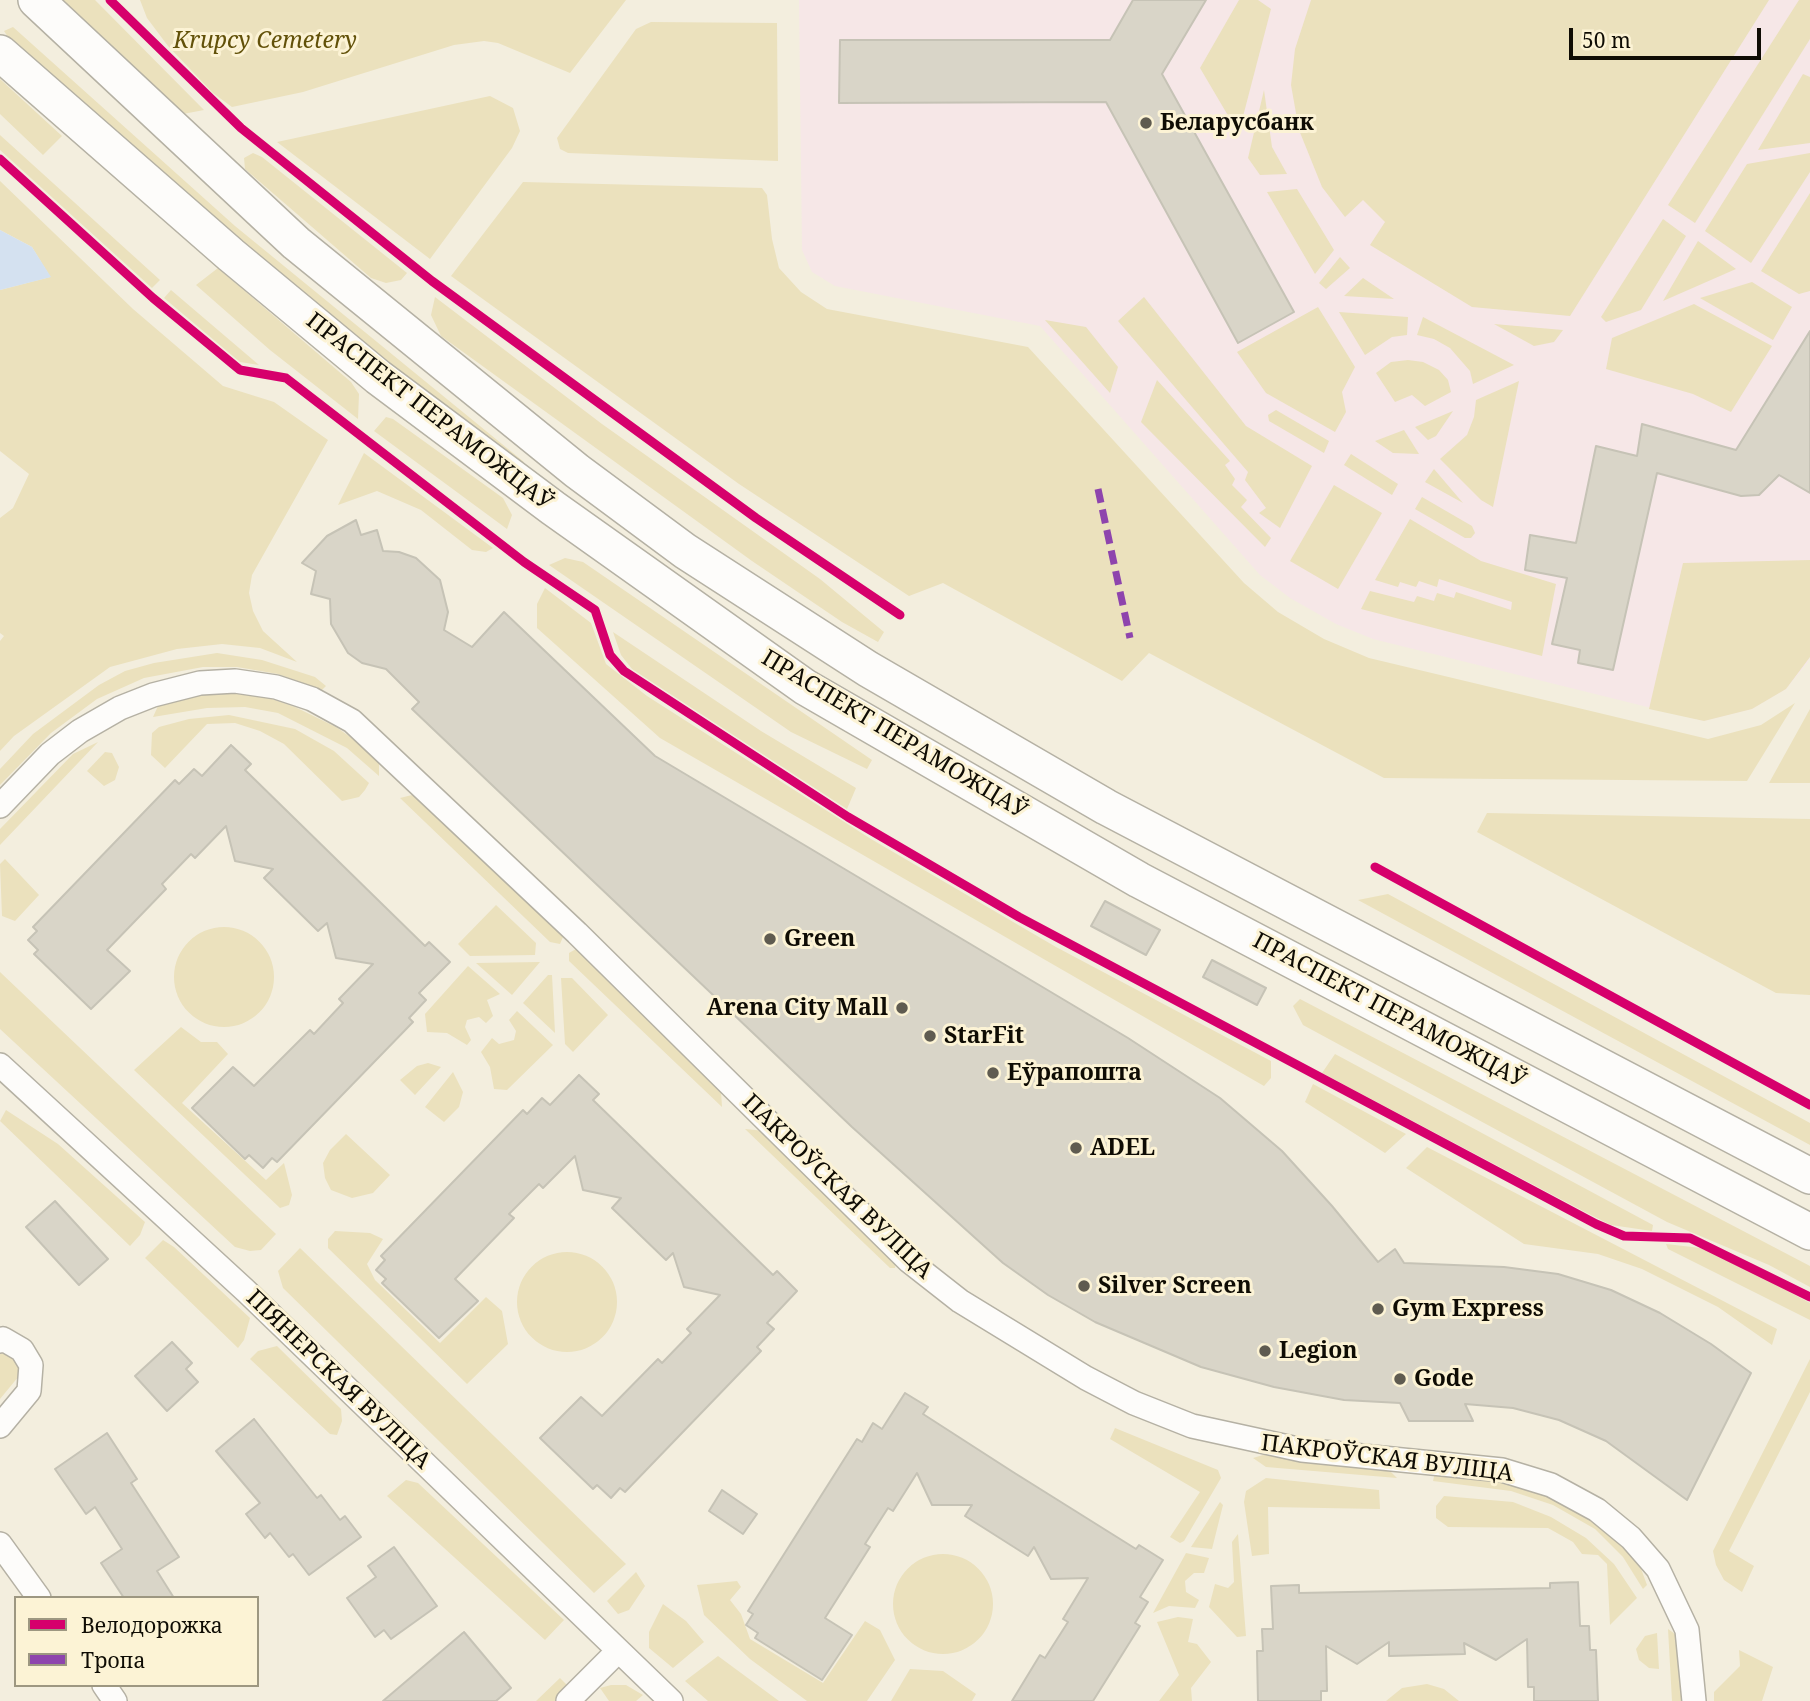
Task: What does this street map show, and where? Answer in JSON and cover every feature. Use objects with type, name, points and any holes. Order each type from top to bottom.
[{"type":"main road","name":"ПРАСПЕКТ ПЕРАМОЖЦАЎ","points":[[36,0],[296,243],[577,471],[685,551],[868,669],[1106,807],[1810,1176]]},
{"type":"main road","name":"ПРАСПЕКТ ПЕРАМОЖЦАЎ","points":[[0,53],[231,255],[378,377],[563,516],[805,687],[1139,880],[1810,1232]]},
{"type":"street","name":"ПАКРОЎСКАЯ ВУЛІЦА","points":[[0,806],[50,754],[100,720],[153,695],[212,682],[235,681],[276,687],[312,699],[352,721],[577,933],[909,1261],[960,1301],[1086,1378],[1134,1403],[1192,1426],[1302,1450],[1502,1470],[1551,1485],[1597,1510],[1631,1538],[1658,1569],[1673,1597],[1687,1630],[1694,1701]]},
{"type":"street","name":"ПІЯНЕРСКАЯ ВУЛІЦА","points":[[0,1065],[256,1300],[671,1701]]},
{"type":"street","points":[[0,1341],[3,1339],[22,1350],[31,1364],[29,1391],[0,1426]]},
{"type":"street","points":[[0,1545],[38,1596]]},
{"type":"street","points":[[568,1701],[618,1651]]},
{"type":"shaded area","points":[[799,0],[1810,0],[1810,657],[1807,663],[1786,689],[1752,709],[1704,721],[1373,639],[1336,624],[1290,598],[1260,575],[1040,326],[835,286],[812,272],[802,250]]},
{"type":"green space","points":[[58,0],[95,0],[204,110],[183,114]]},
{"type":"green space","name":"Krupcy Cemetery","points":[[140,0],[626,0],[570,73],[498,43],[484,41],[454,45],[303,92],[232,107],[213,93],[168,46],[147,18]]},
{"type":"green space","points":[[1239,0],[1258,0],[1271,9],[1240,128],[1233,124],[1200,68]]},
{"type":"green space","points":[[1311,0],[1769,0],[1570,316],[1472,307],[1370,245],[1385,222],[1363,200],[1345,217],[1322,187],[1299,130],[1291,85],[1295,49]]},
{"type":"green space","points":[[1799,0],[1810,0],[1810,39],[1695,223],[1668,205]]},
{"type":"green space","points":[[651,22],[777,23],[778,161],[568,153],[560,149],[557,138],[636,29]]},
{"type":"green space","points":[[13,27],[235,226],[524,462],[516,464],[384,365],[14,46],[4,31]]},
{"type":"green space","points":[[1803,74],[1810,77],[1810,143],[1758,150]]},
{"type":"green space","points":[[0,79],[62,136],[43,155],[0,114]]},
{"type":"green space","points":[[1264,90],[1272,147],[1287,174],[1260,175],[1248,158]]},
{"type":"green space","points":[[490,96],[513,108],[520,131],[512,148],[430,259],[277,142]]},
{"type":"green space","points":[[0,135],[160,280],[152,288],[0,150]]},
{"type":"green space","points":[[253,153],[262,157],[407,273],[401,280],[386,283],[371,278],[245,169],[244,158]]},
{"type":"green space","points":[[1810,153],[1810,172],[1751,263],[1705,231],[1747,164]]},
{"type":"green space","points":[[0,181],[133,309],[223,386],[274,402],[328,440],[252,575],[249,593],[253,611],[263,631],[297,662],[260,648],[222,644],[177,649],[110,667],[14,736],[0,751],[0,641],[4,636],[0,633],[0,518],[13,508],[29,474],[0,451],[0,290],[50,277],[32,247],[0,230]]},
{"type":"green space","points":[[523,182],[762,188],[767,195],[772,239],[779,268],[801,292],[827,309],[1028,347],[1244,583],[1278,612],[1324,639],[1369,658],[1708,739],[1761,725],[1795,703],[1747,781],[1384,778],[1149,653],[1122,681],[943,583],[909,596],[739,484],[451,276]]},
{"type":"green space","points":[[1297,189],[1334,250],[1315,274],[1267,192]]},
{"type":"green space","points":[[1810,193],[1810,291],[1799,294],[1761,271]]},
{"type":"green space","points":[[1663,219],[1686,236],[1641,310],[1606,322],[1601,317]]},
{"type":"green space","points":[[1698,241],[1736,269],[1663,301]]},
{"type":"green space","points":[[1340,257],[1350,268],[1326,289],[1319,283]]},
{"type":"green space","points":[[218,268],[351,382],[359,394],[358,419],[270,350],[196,285]]},
{"type":"green space","points":[[1363,278],[1394,299],[1344,296]]},
{"type":"green space","points":[[1752,282],[1792,307],[1773,340],[1700,298]]},
{"type":"green space","points":[[171,290],[259,365],[240,362],[164,298]]},
{"type":"green space","points":[[435,297],[602,424],[820,579],[884,632],[878,642],[842,622],[752,561],[441,336],[431,315]]},
{"type":"green space","points":[[1144,297],[1246,426],[1312,466],[1280,528],[1259,513],[1266,508],[1245,480],[1248,472],[1118,321]]},
{"type":"green space","points":[[1694,304],[1772,346],[1731,412],[1693,394],[1606,369],[1612,338]]},
{"type":"green space","points":[[1318,307],[1355,367],[1342,392],[1346,412],[1335,432],[1266,393],[1237,352]]},
{"type":"green space","points":[[1339,312],[1408,317],[1407,335],[1392,337],[1365,355]]},
{"type":"green space","points":[[1423,317],[1514,365],[1473,384],[1470,371],[1450,348],[1434,339],[1417,335]]},
{"type":"green space","points":[[1045,320],[1086,327],[1118,367],[1110,393]]},
{"type":"green space","points":[[1494,324],[1563,330],[1554,342],[1534,346]]},
{"type":"green space","points":[[1391,362],[1423,362],[1439,370],[1448,380],[1451,392],[1425,406],[1412,395],[1395,402],[1376,373]]},
{"type":"green space","points":[[1157,380],[1230,461],[1225,465],[1235,479],[1232,485],[1247,500],[1241,507],[1271,538],[1265,547],[1141,422]]},
{"type":"green space","points":[[1519,381],[1493,507],[1481,500],[1440,459],[1467,435],[1474,417],[1476,400]]},
{"type":"green space","points":[[1276,410],[1329,441],[1324,453],[1269,421],[1268,415]]},
{"type":"green space","points":[[1453,411],[1436,436],[1428,440],[1415,427]]},
{"type":"green space","points":[[386,417],[393,419],[503,498],[512,515],[507,529],[374,431]]},
{"type":"green space","points":[[1404,430],[1419,454],[1393,453],[1375,441]]},
{"type":"green space","points":[[364,453],[493,548],[486,552],[472,550],[421,510],[377,491],[338,505]]},
{"type":"green space","points":[[1351,454],[1398,484],[1392,495],[1344,465]]},
{"type":"green space","points":[[1434,469],[1463,503],[1425,482]]},
{"type":"green space","points":[[1334,485],[1382,513],[1338,589],[1290,561]]},
{"type":"green space","points":[[1422,497],[1472,526],[1475,533],[1471,538],[1465,538],[1415,509]]},
{"type":"green space","points":[[1410,519],[1481,561],[1556,584],[1542,656],[1361,609],[1370,591],[1414,602],[1417,596],[1434,601],[1437,593],[1454,598],[1456,592],[1511,610],[1512,602],[1439,579],[1437,587],[1419,581],[1416,587],[1400,582],[1398,587],[1375,580]]},
{"type":"green space","points":[[565,558],[583,562],[872,760],[867,769],[791,732],[549,565]]},
{"type":"green space","points":[[1810,560],[1810,657],[1786,689],[1752,709],[1704,721],[1649,709],[1683,563]]},
{"type":"green space","points":[[545,588],[591,623],[606,664],[647,696],[871,839],[1056,947],[1271,1061],[1271,1078],[1264,1086],[660,738],[537,628],[537,604]]},
{"type":"green space","points":[[613,632],[761,731],[856,788],[847,809],[632,669],[621,655]]},
{"type":"green space","points":[[217,653],[262,660],[315,677],[326,686],[322,690],[278,674],[237,667],[203,667],[144,678],[97,699],[51,733],[0,785],[0,769],[33,734],[99,685],[125,671],[154,663]]},
{"type":"green space","points":[[211,693],[260,695],[295,707],[336,727],[379,760],[379,776],[347,748],[278,713],[245,707],[207,708],[153,717],[158,706],[164,702]]},
{"type":"green space","points":[[1810,709],[1810,783],[1769,783]]},
{"type":"green space","points":[[229,715],[295,729],[334,751],[369,783],[359,797],[342,801],[284,744],[260,731],[235,723],[207,724],[165,768],[151,755],[152,733],[159,727],[189,719]]},
{"type":"green space","points":[[98,742],[0,845],[0,829],[73,754]]},
{"type":"green space","points":[[105,752],[112,753],[119,767],[115,780],[104,786],[87,771]]},
{"type":"green space","points":[[412,795],[563,937],[560,944],[550,942],[400,798]]},
{"type":"green space","points":[[1487,813],[1810,819],[1810,995],[1776,993],[1477,832]]},
{"type":"green space","points":[[5,859],[39,895],[15,921],[2,916],[0,864]]},
{"type":"green space","points":[[1388,894],[1810,1123],[1810,1145],[1358,900]]},
{"type":"green space","points":[[496,905],[536,943],[535,955],[470,956],[458,944]]},
{"type":"green space","points":[[224,927],[243,931],[259,942],[270,958],[274,977],[270,996],[259,1012],[243,1023],[224,1027],[205,1023],[189,1012],[178,996],[174,977],[178,958],[189,942],[205,931]]},
{"type":"green space","points":[[576,949],[715,1084],[721,1091],[722,1107],[569,961],[569,953]]},
{"type":"green space","points":[[540,962],[512,995],[476,963]]},
{"type":"green space","points":[[468,966],[500,994],[487,1000],[493,1016],[486,1023],[479,1017],[467,1020],[465,1027],[471,1040],[467,1045],[447,1033],[427,1032],[425,1014]]},
{"type":"green space","points":[[0,972],[276,1234],[261,1250],[250,1251],[235,1247],[0,1029]]},
{"type":"green space","points":[[548,975],[552,975],[555,1033],[523,1003]]},
{"type":"green space","points":[[561,978],[572,978],[608,1015],[573,1052],[565,1044]]},
{"type":"green space","points":[[1300,999],[1810,1266],[1810,1287],[1769,1265],[1667,1222],[1303,1025],[1293,1006]]},
{"type":"green space","points":[[517,1011],[553,1045],[507,1090],[494,1089],[490,1067],[481,1052],[492,1038],[499,1044],[514,1040],[516,1031],[509,1020]]},
{"type":"green space","points":[[181,1027],[201,1042],[217,1042],[228,1054],[182,1103],[266,1180],[284,1163],[292,1195],[289,1205],[280,1208],[134,1070]]},
{"type":"green space","points":[[1335,1054],[1653,1225],[1652,1231],[1611,1225],[1322,1073]]},
{"type":"green space","points":[[428,1063],[441,1067],[415,1095],[400,1080],[417,1066]]},
{"type":"green space","points":[[453,1072],[463,1092],[459,1107],[444,1122],[425,1107]]},
{"type":"green space","points":[[1313,1084],[1406,1134],[1385,1153],[1305,1102]]},
{"type":"green space","points":[[6,1110],[58,1144],[145,1222],[140,1235],[130,1246],[0,1121]]},
{"type":"green space","points":[[745,1129],[765,1131],[896,1264],[895,1268],[890,1268]]},
{"type":"green space","points":[[346,1134],[390,1175],[373,1193],[352,1198],[331,1190],[325,1178],[323,1163],[330,1150]]},
{"type":"green space","points":[[1427,1147],[1777,1329],[1772,1345],[1718,1307],[1642,1269],[1598,1254],[1524,1244],[1406,1168]]},
{"type":"green space","points":[[335,1231],[370,1233],[383,1239],[367,1264],[375,1280],[440,1343],[486,1297],[502,1311],[508,1344],[467,1384],[328,1248],[328,1239]]},
{"type":"green space","points":[[163,1240],[174,1247],[250,1318],[244,1340],[238,1348],[145,1258]]},
{"type":"green space","points":[[1666,1244],[1701,1248],[1769,1281],[1810,1303],[1810,1320],[1668,1249]]},
{"type":"green space","points":[[300,1248],[626,1564],[594,1593],[283,1288],[278,1271]]},
{"type":"green space","points":[[567,1252],[586,1256],[602,1267],[613,1283],[617,1302],[613,1321],[602,1337],[586,1348],[567,1352],[548,1348],[532,1337],[521,1321],[517,1302],[521,1283],[532,1267],[548,1256]]},
{"type":"green space","points":[[277,1346],[341,1409],[342,1421],[337,1435],[330,1434],[250,1359],[258,1351]]},
{"type":"green space","points":[[0,1353],[14,1356],[19,1362],[19,1376],[0,1399]]},
{"type":"green space","points":[[1810,1359],[1810,1392],[1729,1551],[1754,1566],[1742,1592],[1724,1580],[1716,1565],[1713,1551]]},
{"type":"green space","points":[[1115,1428],[1218,1470],[1221,1478],[1184,1541],[1180,1543],[1170,1537],[1200,1492],[1110,1439]]},
{"type":"green space","points":[[1263,1455],[1387,1468],[1397,1478],[1266,1467],[1253,1458]]},
{"type":"green space","points":[[1435,1472],[1527,1485],[1589,1513],[1636,1555],[1647,1585],[1643,1589],[1623,1557],[1595,1529],[1553,1505],[1511,1491],[1433,1481]]},
{"type":"green space","points":[[1266,1478],[1379,1490],[1380,1509],[1268,1507],[1269,1554],[1252,1556],[1244,1502],[1246,1491]]},
{"type":"green space","points":[[406,1480],[418,1483],[564,1620],[545,1640],[387,1496]]},
{"type":"green space","points":[[1444,1496],[1513,1502],[1551,1517],[1586,1538],[1614,1564],[1637,1598],[1610,1625],[1607,1564],[1598,1555],[1582,1554],[1573,1542],[1548,1528],[1448,1527],[1436,1518],[1436,1506]]},
{"type":"green space","points":[[1220,1502],[1223,1505],[1212,1549],[1191,1547]]},
{"type":"green space","points":[[1238,1534],[1246,1636],[1237,1637],[1209,1607],[1215,1584],[1228,1588],[1234,1582],[1232,1542]]},
{"type":"green space","points":[[1186,1553],[1209,1558],[1204,1573],[1194,1573],[1185,1581],[1186,1592],[1199,1600],[1195,1608],[1169,1606],[1153,1613]]},
{"type":"green space","points":[[943,1554],[962,1558],[978,1569],[989,1585],[993,1604],[989,1623],[978,1639],[962,1650],[943,1654],[924,1650],[908,1639],[897,1623],[893,1604],[897,1585],[908,1569],[924,1558]]},
{"type":"green space","points":[[636,1572],[645,1586],[629,1610],[618,1614],[607,1601]]},
{"type":"green space","points":[[737,1581],[741,1587],[730,1600],[741,1614],[750,1639],[823,1683],[865,1621],[880,1630],[895,1660],[867,1701],[807,1701],[750,1659],[704,1615],[697,1585]]},
{"type":"green space","points":[[663,1604],[686,1621],[704,1642],[673,1668],[649,1648],[649,1632]]},
{"type":"green space","points":[[1178,1617],[1193,1619],[1188,1642],[1197,1644],[1211,1662],[1191,1688],[1192,1701],[1159,1701],[1179,1675],[1157,1622]]},
{"type":"green space","points":[[1668,1629],[1675,1634],[1678,1644],[1682,1701],[1672,1701]]},
{"type":"green space","points":[[1657,1633],[1659,1669],[1649,1668],[1639,1660],[1636,1649],[1645,1636]]},
{"type":"green space","points":[[1739,1650],[1773,1667],[1762,1701],[1714,1701],[1714,1692],[1740,1666]]},
{"type":"green space","points":[[718,1656],[779,1701],[708,1701],[685,1681]]},
{"type":"green space","points":[[910,1669],[943,1671],[976,1694],[972,1701],[891,1701]]},
{"type":"green space","points":[[560,1678],[568,1686],[561,1701],[536,1701]]},
{"type":"green space","points":[[1427,1684],[1444,1689],[1459,1701],[1386,1701],[1402,1688]]},
{"type":"green space","points":[[626,1685],[643,1695],[636,1701],[609,1701],[600,1688]]},
{"type":"water","points":[[0,230],[32,247],[51,277],[0,290]]},
{"type":"building","points":[[1133,0],[1206,0],[1162,74],[1294,312],[1238,343],[1106,102],[839,103],[840,40],[1110,40]]},
{"type":"building","points":[[1810,331],[1810,493],[1779,475],[1759,495],[1741,496],[1657,473],[1613,670],[1578,663],[1580,650],[1552,644],[1567,578],[1525,570],[1530,535],[1576,543],[1596,446],[1637,456],[1642,424],[1736,450]]},
{"type":"building","name":"Arena City Mall","points":[[356,520],[361,535],[377,530],[383,551],[399,552],[416,558],[440,580],[448,612],[444,630],[472,647],[504,612],[655,756],[1128,1038],[1220,1098],[1282,1151],[1378,1262],[1395,1249],[1404,1263],[1504,1267],[1558,1274],[1611,1290],[1660,1313],[1711,1344],[1751,1373],[1687,1500],[1606,1441],[1559,1420],[1513,1408],[1465,1404],[1473,1421],[1409,1421],[1400,1403],[1344,1400],[1274,1387],[1201,1367],[1095,1322],[1048,1295],[1003,1263],[852,1127],[412,709],[419,702],[386,669],[362,663],[348,653],[331,624],[330,599],[311,594],[316,571],[302,563],[327,536]]},
{"type":"building","points":[[231,745],[251,764],[245,770],[425,946],[429,942],[450,962],[419,993],[426,1000],[409,1018],[413,1022],[277,1162],[272,1158],[263,1168],[249,1155],[245,1159],[192,1108],[233,1067],[254,1086],[310,1030],[314,1034],[343,1003],[339,999],[373,964],[336,958],[327,923],[318,931],[264,878],[273,869],[235,861],[226,826],[195,858],[191,854],[162,884],[166,889],[107,950],[130,971],[91,1009],[34,954],[38,950],[28,940],[37,931],[33,927],[175,780],[179,784],[194,769],[202,776]]},
{"type":"building","points":[[1105,901],[1160,930],[1146,955],[1091,926]]},
{"type":"building","points":[[1212,960],[1266,988],[1257,1005],[1203,977]]},
{"type":"building","points":[[579,1075],[599,1094],[593,1100],[773,1275],[777,1271],[797,1291],[767,1323],[774,1329],[757,1347],[761,1351],[625,1492],[620,1488],[611,1498],[597,1485],[593,1489],[540,1438],[581,1397],[602,1416],[658,1359],[662,1363],[691,1333],[687,1329],[720,1295],[684,1287],[673,1253],[666,1260],[612,1208],[621,1198],[583,1190],[575,1156],[543,1188],[539,1184],[509,1214],[514,1218],[455,1279],[478,1301],[439,1338],[382,1283],[386,1279],[376,1270],[385,1260],[381,1256],[523,1110],[527,1114],[542,1098],[550,1105]]},
{"type":"building","points":[[55,1201],[108,1259],[79,1285],[26,1227]]},
{"type":"building","points":[[172,1342],[192,1363],[186,1369],[198,1382],[167,1411],[135,1376]]},
{"type":"building","points":[[905,1393],[928,1407],[923,1414],[1136,1549],[1139,1545],[1163,1560],[1140,1597],[1148,1602],[1135,1623],[1140,1626],[1093,1701],[1012,1701],[1040,1655],[1045,1658],[1068,1622],[1063,1619],[1088,1578],[1051,1579],[1034,1547],[1028,1556],[965,1516],[972,1505],[932,1505],[917,1473],[893,1511],[888,1508],[865,1544],[870,1547],[825,1618],[852,1635],[822,1680],[755,1638],[758,1633],[746,1625],[753,1614],[748,1611],[857,1439],[862,1442],[873,1423],[882,1429]]},
{"type":"building","points":[[254,1419],[317,1498],[321,1495],[340,1520],[345,1516],[361,1537],[309,1575],[293,1554],[289,1557],[270,1533],[265,1538],[246,1514],[260,1503],[216,1451]]},
{"type":"building","points":[[107,1433],[137,1479],[131,1483],[179,1557],[157,1571],[173,1596],[123,1596],[101,1563],[122,1549],[95,1507],[86,1514],[55,1469]]},
{"type":"building","points":[[722,1490],[757,1514],[743,1534],[709,1511]]},
{"type":"building","points":[[394,1547],[437,1606],[391,1639],[384,1630],[375,1637],[347,1598],[376,1577],[368,1566]]},
{"type":"building","points":[[1578,1582],[1580,1626],[1589,1626],[1590,1650],[1596,1650],[1598,1701],[1534,1701],[1534,1687],[1528,1687],[1527,1639],[1496,1660],[1464,1643],[1465,1654],[1389,1656],[1389,1642],[1357,1664],[1326,1646],[1327,1691],[1321,1691],[1321,1701],[1258,1701],[1257,1651],[1263,1651],[1262,1629],[1273,1629],[1271,1586],[1299,1585],[1299,1593],[1550,1588],[1550,1583]]},
{"type":"building","points":[[464,1632],[511,1688],[496,1701],[383,1701]]},
{"type":"marked path","points":[[1098,489],[1130,638]]},
{"type":"cycle path","points":[[110,0],[241,128],[432,281],[756,518],[900,615]]},
{"type":"cycle path","points":[[0,159],[153,298],[240,370],[286,378],[524,562],[595,610],[610,655],[624,671],[848,817],[1019,917],[1596,1224],[1624,1236],[1690,1238],[1810,1297]]},
{"type":"cycle path","points":[[1375,867],[1810,1105]]},
{"type":"place","name":"Беларусбанк","points":[[1146,123]]},
{"type":"place","name":"Green","points":[[770,939]]},
{"type":"place","name":"Arena City Mall","points":[[902,1008]]},
{"type":"place","name":"StarFit","points":[[930,1036]]},
{"type":"place","name":"Еўрапошта","points":[[993,1073]]},
{"type":"place","name":"ADEL","points":[[1076,1148]]},
{"type":"place","name":"Silver Screen","points":[[1084,1286]]},
{"type":"place","name":"Gym Express","points":[[1378,1309]]},
{"type":"place","name":"Legion","points":[[1265,1351]]},
{"type":"place","name":"Gode","points":[[1400,1379]]}]
